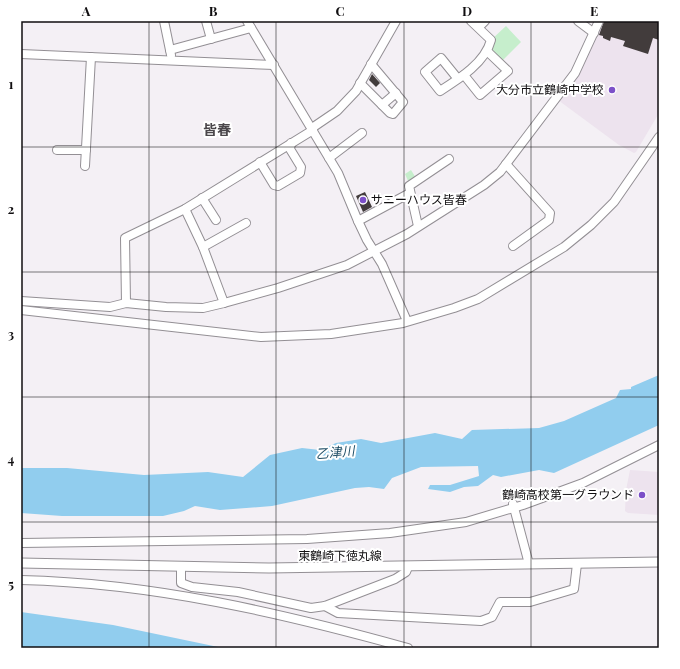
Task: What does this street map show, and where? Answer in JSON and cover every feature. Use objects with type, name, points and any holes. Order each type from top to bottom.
[{"type":"street","points":[[164,21],[173,62]]},
{"type":"street","points":[[206,21],[211,39]]},
{"type":"street","points":[[126,303],[125,238],[185,209],[291,143],[344,104],[360,83],[396,21]]},
{"type":"street","points":[[471,21],[482,24],[491,40],[488,52],[461,77],[480,95],[508,71],[488,52]]},
{"type":"street","points":[[578,21],[594,33]]},
{"type":"street","points":[[21,301],[110,307],[126,303],[166,307],[203,308],[324,273],[374,251],[418,226],[484,185],[506,164],[575,73],[599,21]]},
{"type":"street","points":[[170,50],[211,39],[249,25],[338,173],[358,221],[382,264],[407,321]]},
{"type":"street","points":[[21,54],[274,66]]},
{"type":"street","points":[[85,166],[91,57]]},
{"type":"street","points":[[360,83],[390,113],[393,114],[403,102],[371,64]]},
{"type":"street","points":[[382,106],[396,93]]},
{"type":"street","points":[[329,158],[362,133]]},
{"type":"street","points":[[21,310],[261,337],[330,334],[455,311],[564,247],[591,225],[614,202],[659,137]]},
{"type":"street","points":[[260,162],[274,185],[278,186],[300,173],[301,167],[290,149],[291,143]]},
{"type":"street","points":[[57,150],[86,150]]},
{"type":"street","points":[[418,226],[409,186],[449,159]]},
{"type":"street","points":[[506,164],[550,213],[549,220],[512,246]]},
{"type":"street","points":[[358,221],[410,193]]},
{"type":"street","points":[[202,198],[216,220]]},
{"type":"street","points":[[185,209],[203,247],[224,303]]},
{"type":"street","points":[[203,247],[246,223]]},
{"type":"street","points":[[62,304],[91,318]]},
{"type":"street","points":[[21,543],[307,538],[390,533],[466,522],[583,483],[659,445]]},
{"type":"street","points":[[514,505],[529,564]]},
{"type":"street","name":"東鶴崎下徳丸線","points":[[21,563],[269,568],[659,562]]},
{"type":"street","points":[[325,606],[338,613],[481,621],[492,617],[500,602],[530,602],[574,589],[577,564]]},
{"type":"street","points":[[181,567],[181,583],[187,585],[238,592],[311,608],[325,606],[395,579],[406,572],[408,567]]},
{"type":"street","points":[[21,580],[50,581],[119,588],[229,604],[290,617],[408,648]]},
{"type":"shaded area","name":"大分市立鶴崎中学校","points":[[601,21],[659,21],[659,113],[634,153],[619,145],[558,100]]},
{"type":"shaded area","name":"鶴崎高校第一グラウンド","points":[[630,470],[659,472],[659,515],[628,513],[625,511],[626,490]]},
{"type":"green space","points":[[506,26],[521,42],[500,63],[488,52],[491,40]]},
{"type":"green space","points":[[411,170],[416,178],[409,183],[405,174]]},
{"type":"water","name":"乙津川","points":[[659,375],[659,425],[554,473],[539,470],[501,477],[493,475],[478,486],[464,487],[450,492],[428,489],[430,485],[450,485],[479,476],[478,466],[421,467],[392,478],[384,489],[369,487],[355,488],[272,506],[220,510],[195,506],[184,511],[163,516],[62,516],[21,513],[21,468],[67,468],[144,475],[208,472],[243,477],[270,455],[302,448],[320,450],[336,443],[361,439],[381,443],[435,433],[462,439],[472,430],[539,428],[564,421],[616,398],[620,390],[631,389],[631,387]]},
{"type":"water","points":[[21,612],[113,625],[223,648],[21,648]]},
{"type":"building","points":[[604,21],[659,21],[659,40],[653,38],[648,54],[623,46],[625,41],[611,37],[610,41],[599,35]]},
{"type":"building","points":[[372,74],[380,83],[376,87],[369,80]]},
{"type":"building","name":"サニーハウス皆春","points":[[365,192],[372,207],[363,212],[356,196]]},
{"type":"place","name":"大分市立鶴崎中学校","points":[[612,90]]},
{"type":"place","name":"サニーハウス皆春","points":[[363,200]]},
{"type":"place","name":"鶴崎高校第一グラウンド","points":[[642,495]]},
{"type":"district","name":"皆春","points":[[217,130]]}]
